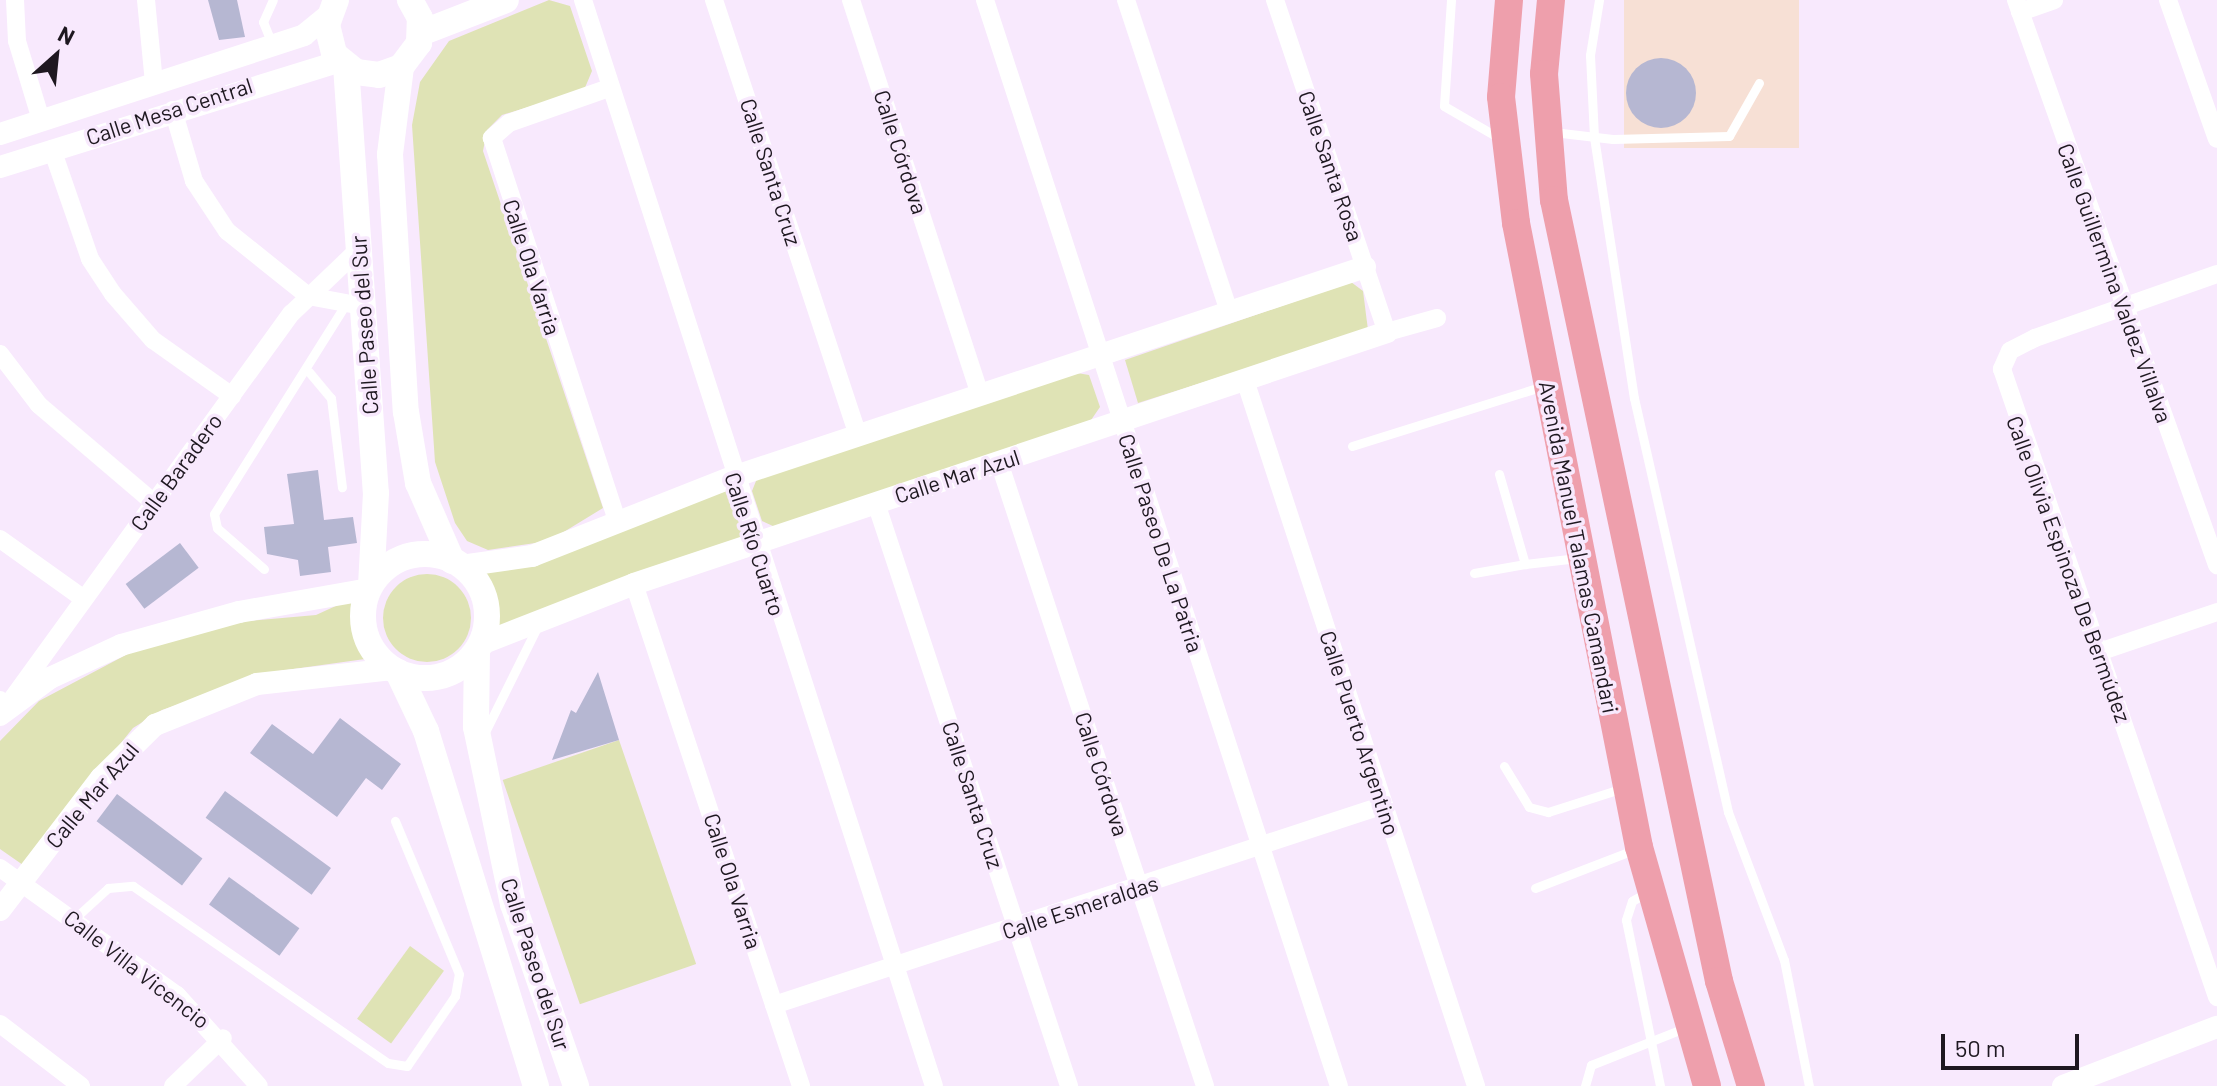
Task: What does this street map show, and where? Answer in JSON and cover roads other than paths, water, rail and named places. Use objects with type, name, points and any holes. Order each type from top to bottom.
[{"type":"main road","points":[[410,0],[421,33]]},
{"type":"main road","points":[[343,64],[367,75],[401,67],[421,33],[506,0]]},
{"type":"main road","name":"Avenida Manuel Talamas Camandari","points":[[1509,0],[1504,141],[1547,385],[1639,847],[1704,1085]]},
{"type":"main road","name":"Avenida Manuel Talamas Camandari","points":[[1551,0],[1545,131],[1715,965],[1751,1086]]},
{"type":"main road","name":"Calle Paseo del Sur","points":[[333,7],[327,35],[343,64],[358,250],[353,306],[376,493],[370,586]]},
{"type":"main road","name":"Calle Paseo del Sur","points":[[401,67],[390,154],[406,412],[418,483],[457,564]]},
{"type":"main road","points":[[414,555],[457,564],[486,605],[479,647],[433,678],[395,670],[364,629],[370,586],[385,567],[414,555]]},
{"type":"main road","name":"Calle Paseo del Sur","points":[[479,647],[479,744],[513,904],[576,1086]]},
{"type":"main road","name":"Calle Paseo del Sur","points":[[395,670],[426,731],[536,1086]]},
{"type":"street","points":[[15,0],[17,41],[41,120]]},
{"type":"street","points":[[146,0],[154,83]]},
{"type":"street","name":"Calle Río Cuarto","points":[[583,0],[733,477],[934,1086]]},
{"type":"street","name":"Calle Santa Cruz","points":[[714,0],[858,435]]},
{"type":"street","name":"Calle Córdova","points":[[851,0],[980,395]]},
{"type":"street","name":"Calle Paseo De La Patria","points":[[985,0],[1339,1086]]},
{"type":"street","points":[[1126,0],[1229,312]]},
{"type":"street","name":"Calle Santa Rosa","points":[[1275,0],[1387,332]]},
{"type":"street","points":[[2018,6],[2054,0]]},
{"type":"street","points":[[2168,0],[2217,139]]},
{"type":"street","name":"Calle Guillermina Valdez Villalva","points":[[2018,6],[2122,307],[2217,565]]},
{"type":"street","name":"Calle Mesa Central","points":[[0,134],[304,35],[333,7]]},
{"type":"street","name":"Calle Mesa Central","points":[[0,167],[173,110],[343,64]]},
{"type":"street","name":"Calle Ola Varria","points":[[609,88],[509,123],[492,138],[616,518]]},
{"type":"street","points":[[173,110],[194,181],[219,222],[308,296],[353,306]]},
{"type":"street","points":[[52,149],[90,259],[113,294],[153,340],[232,396]]},
{"type":"street","name":"Calle Baradero","points":[[2,707],[308,296],[358,250]]},
{"type":"street","points":[[457,564],[532,556],[616,518],[733,477],[1365,267]]},
{"type":"street","name":"Calle Olivia Espinoza De Bermúdez","points":[[2217,274],[2010,351],[2002,369],[2217,997]]},
{"type":"street","name":"Calle Mar Azul","points":[[479,647],[541,619],[634,584],[1387,332],[1437,318]]},
{"type":"street","points":[[0,354],[39,405],[154,503]]},
{"type":"street","name":"Calle Puerto Argentino","points":[[1245,380],[1476,1086]]},
{"type":"street","name":"Calle Córdova","points":[[999,462],[1205,1086]]},
{"type":"street","name":"Calle Santa Cruz","points":[[876,503],[1069,1086]]},
{"type":"street","points":[[0,539],[84,599]]},
{"type":"street","name":"Calle Ola Varria","points":[[634,584],[801,1086]]},
{"type":"street","points":[[2,707],[86,660],[147,636],[370,586]]},
{"type":"street","points":[[2099,652],[2217,612]]},
{"type":"street","name":"Calle Mar Azul","points":[[0,910],[101,778],[155,725],[257,684],[395,670]]},
{"type":"street","name":"Calle Esmeraldas","points":[[774,1005],[1260,849],[1384,805]]},
{"type":"street","name":"Calle Villa Vicencio","points":[[0,868],[75,918],[223,1038],[259,1086]]},
{"type":"street","points":[[0,1024],[81,1086]]},
{"type":"street","points":[[2063,1086],[2217,1027]]},
{"type":"street","points":[[173,1086],[223,1038]]},
{"type":"lane","points":[[272,44],[263,22],[273,0]]},
{"type":"lane","points":[[1451,0],[1444,106],[1504,141]]},
{"type":"lane","points":[[1599,0],[1590,55],[1594,137],[1638,413],[1728,812],[1784,960],[1809,1086]]},
{"type":"lane","points":[[1545,131],[1594,137],[1729,136],[1759,83]]},
{"type":"lane","points":[[264,569],[217,528],[214,514],[353,306]]},
{"type":"lane","points":[[309,372],[331,398],[342,487]]},
{"type":"lane","points":[[1352,446],[1547,385]]},
{"type":"lane","points":[[1499,474],[1525,564]]},
{"type":"lane","points":[[1474,573],[1581,558]]},
{"type":"lane","points":[[479,744],[541,619]]},
{"type":"lane","points":[[1504,766],[1529,807],[1548,812],[1626,787]]},
{"type":"lane","points":[[75,918],[108,888],[133,886],[388,1063],[407,1066],[455,996],[459,974],[395,821]]},
{"type":"lane","points":[[1535,888],[1639,847]]},
{"type":"lane","points":[[1649,891],[1632,901],[1626,920],[1648,1040],[1660,1086]]},
{"type":"lane","points":[[1585,1086],[1591,1065],[1690,1026]]}]
